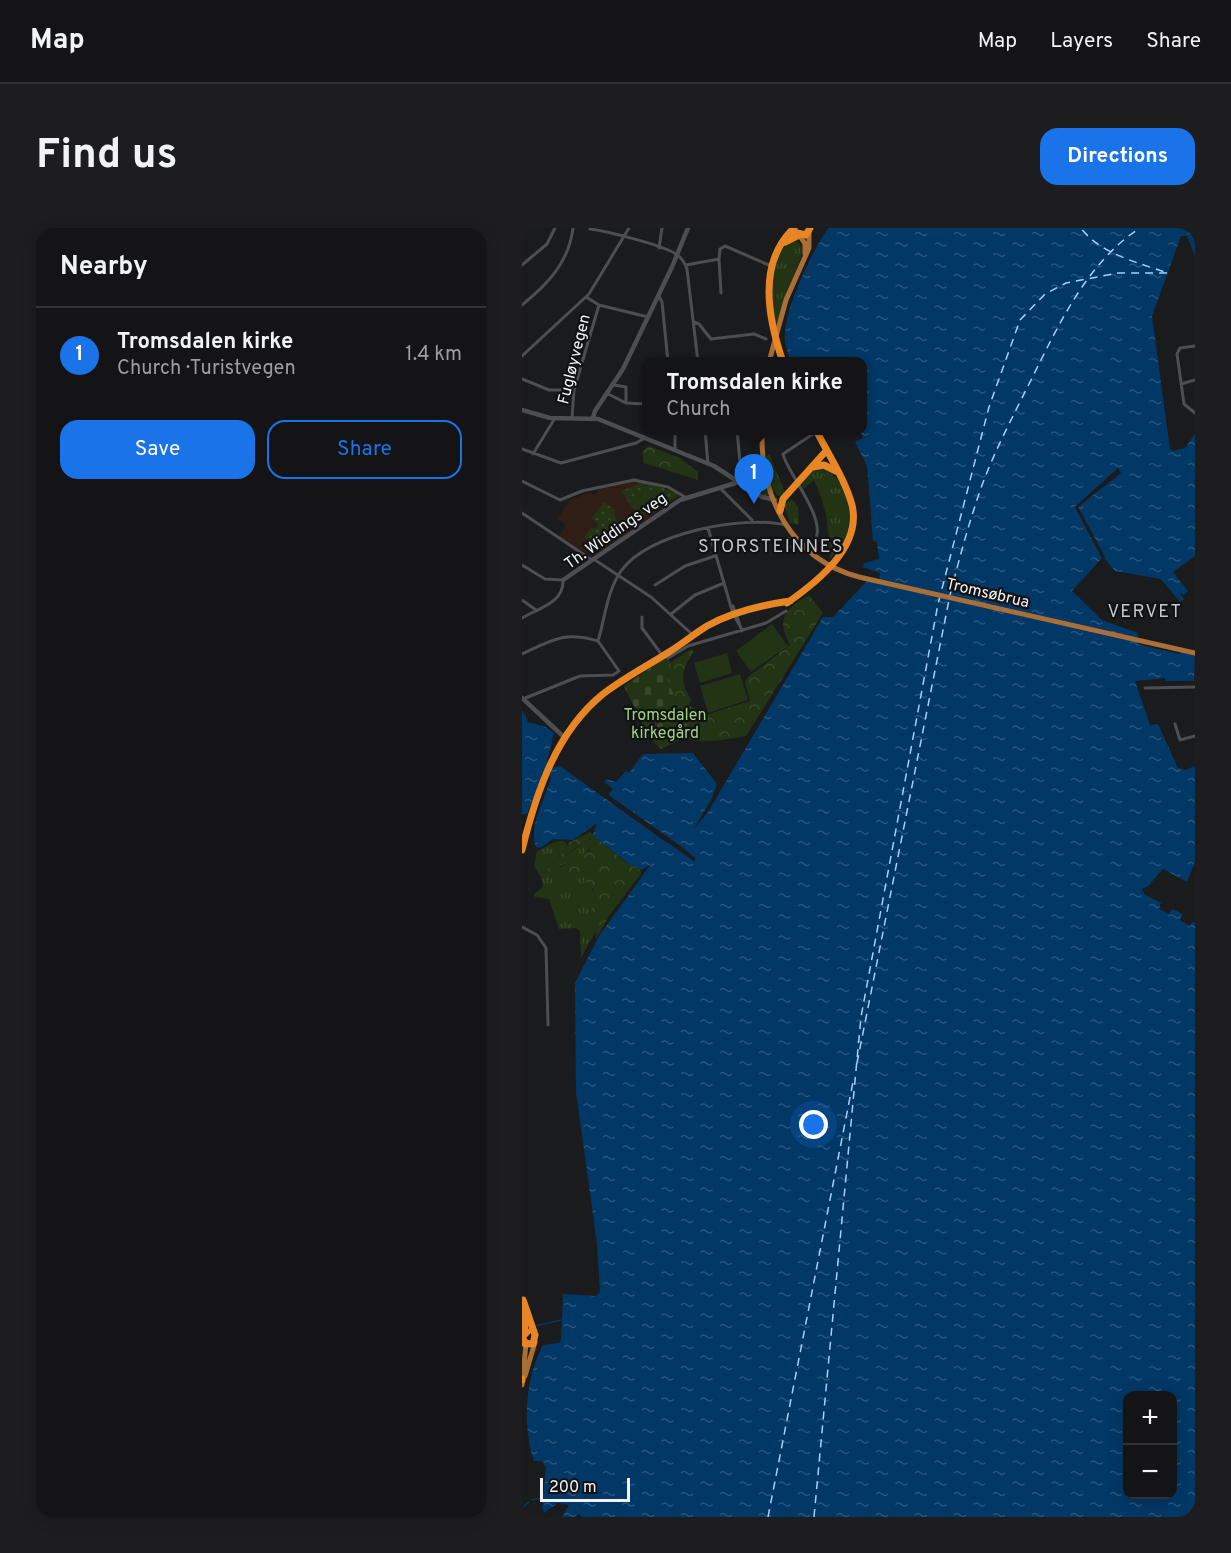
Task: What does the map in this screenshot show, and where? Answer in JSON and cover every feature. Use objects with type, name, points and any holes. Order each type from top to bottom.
[{"type":"highway","points":[[782,357],[771,315],[771,266],[778,247],[797,232],[810,230]]},
{"type":"highway","points":[[522,850],[548,771],[567,734],[604,694],[665,657],[693,634],[736,616],[772,609],[790,601],[824,571],[843,550],[852,533],[851,503],[818,435]]},
{"type":"highway","points":[[784,521],[777,500],[798,482],[826,451]]},
{"type":"highway","points":[[808,470],[822,465],[837,471]]},
{"type":"highway","points":[[522,1299],[524,1334],[522,1340],[524,1344],[535,1338]]},
{"type":"highway","points":[[522,1299],[535,1338]]},
{"type":"highway","points":[[524,1334],[531,1331],[535,1338]]},
{"type":"main road","points":[[770,357],[779,321],[810,244],[810,230]]},
{"type":"main road","points":[[797,232],[805,244],[805,256]]},
{"type":"main road","points":[[762,435],[763,465],[768,485],[777,500]]},
{"type":"main road","name":"Tromsøbrua","points":[[784,521],[811,554],[845,573],[1195,653]]},
{"type":"main road","points":[[522,1379],[535,1338]]},
{"type":"main road","points":[[522,1385],[524,1344]]},
{"type":"street","points":[[522,265],[549,243],[555,228]]},
{"type":"street","points":[[522,305],[552,277],[565,259],[570,248],[573,228]]},
{"type":"street","points":[[522,356],[586,297],[625,238],[629,228]]},
{"type":"street","points":[[659,248],[662,228]]},
{"type":"street","points":[[593,418],[595,411],[614,385],[659,296],[688,228]]},
{"type":"street","points":[[590,229],[604,229],[659,248],[677,255],[686,265],[697,357]]},
{"type":"street","points":[[722,293],[718,259],[720,249],[725,246],[771,266]]},
{"type":"street","points":[[686,265],[718,259]]},
{"type":"street","points":[[659,296],[663,308],[668,357]]},
{"type":"street","points":[[586,297],[599,305],[648,316]]},
{"type":"street","name":"Fugløyvegen","points":[[572,418],[574,390],[599,305]]},
{"type":"street","points":[[693,322],[698,322],[712,339],[757,334],[766,339]]},
{"type":"street","points":[[1195,346],[1180,348],[1177,354],[1186,408],[1195,413]]},
{"type":"street","points":[[522,380],[549,390],[574,390]]},
{"type":"street","points":[[1181,384],[1195,380]]},
{"type":"street","points":[[614,385],[626,387],[626,403]]},
{"type":"street","points":[[608,394],[626,403],[642,404]]},
{"type":"street","points":[[522,410],[555,418],[593,418],[708,464],[777,500]]},
{"type":"street","points":[[533,454],[555,418]]},
{"type":"street","points":[[675,435],[675,450]]},
{"type":"street","points":[[705,435],[708,464]]},
{"type":"street","points":[[737,435],[741,483]]},
{"type":"street","points":[[788,547],[812,544],[816,539],[811,507],[783,453],[810,435]]},
{"type":"street","points":[[522,449],[561,463],[636,443],[645,438]]},
{"type":"street","points":[[522,480],[560,500],[582,491],[634,480],[668,487],[681,493],[685,498]]},
{"type":"street","name":"Th. Widdings veg","points":[[522,618],[559,597],[562,580],[685,498],[741,483]]},
{"type":"street","points":[[720,488],[754,521]]},
{"type":"street","points":[[522,513],[619,576],[671,614],[693,634]]},
{"type":"street","points":[[598,641],[609,598],[619,576],[627,564],[645,551],[679,536],[708,528],[754,521],[772,523],[784,521]]},
{"type":"street","points":[[772,523],[784,521]]},
{"type":"street","points":[[708,528],[715,556],[742,631]]},
{"type":"street","points":[[655,585],[685,566],[715,556]]},
{"type":"street","points":[[522,565],[543,578],[562,580]]},
{"type":"street","points":[[671,614],[695,595],[724,583]]},
{"type":"street","points":[[522,600],[536,610]]},
{"type":"street","points":[[642,617],[642,628],[665,657],[688,646],[770,622],[786,611]]},
{"type":"street","points":[[522,654],[545,642],[567,635],[598,641],[618,669],[617,674],[584,675],[522,698],[556,728],[567,734]]},
{"type":"street","points":[[1145,687],[1195,687]]},
{"type":"street","points":[[1175,724],[1180,740],[1195,736]]},
{"type":"street","points":[[523,929],[537,935],[546,948],[548,1025]]},
{"type":"shaded area","points":[[642,480],[681,495],[594,557],[558,538],[566,525],[557,519],[570,500],[591,492],[595,495],[602,486]]},
{"type":"green space","points":[[797,241],[802,247],[801,257],[775,327],[772,304],[774,265],[786,245]]},
{"type":"green space","points":[[649,446],[680,458],[698,472],[698,480],[644,463],[642,451]]},
{"type":"green space","points":[[769,454],[785,492],[781,497],[774,491],[769,480],[766,457]]},
{"type":"green space","points":[[758,460],[761,479],[769,494],[766,496],[745,482],[744,470]]},
{"type":"green space","points":[[822,468],[838,480],[847,498],[849,509],[845,539],[830,559],[827,518],[819,491],[814,480],[803,489],[802,484],[813,470]]},
{"type":"green space","points":[[645,482],[680,494],[664,504],[654,489],[630,504],[621,491]]},
{"type":"green space","points":[[654,489],[663,503],[640,518],[630,504]]},
{"type":"green space","points":[[792,499],[798,507],[799,525],[790,523],[784,505]]},
{"type":"green space","points":[[604,502],[615,510],[617,522],[625,519],[626,521],[599,547],[584,537],[591,527],[595,529],[598,524],[591,518]]},
{"type":"green space","points":[[809,595],[823,613],[746,736],[706,741],[685,738],[695,733],[682,705],[679,706],[671,688],[666,686],[671,662],[691,649],[694,652],[685,669],[684,681],[691,699],[689,706],[695,708],[699,717],[750,701],[745,683],[748,677],[790,645],[783,621],[788,610]]},
{"type":"green space","points":[[772,624],[788,646],[751,672],[736,651]]},
{"type":"green space","points":[[727,653],[732,673],[700,683],[694,663]]},
{"type":"green space","name":"Tromsdalen kirkegård","points":[[666,657],[671,662],[666,685],[671,688],[679,706],[682,705],[695,733],[661,749],[648,736],[624,686]]},
{"type":"green space","points":[[740,674],[748,700],[708,713],[700,686]]},
{"type":"green space","points":[[590,832],[624,861],[641,870],[641,874],[609,916],[596,939],[596,931],[590,925],[592,907],[597,900],[593,889],[586,884],[584,874],[553,874],[565,864],[589,851],[591,839],[589,838],[565,856],[550,872],[545,875],[544,873],[568,846],[568,843]]},
{"type":"green space","points":[[589,838],[592,842],[584,854],[561,865],[555,874],[583,873],[598,900],[590,925],[596,931],[581,958],[580,931],[576,928],[559,929],[549,899],[535,897],[534,894],[543,887],[541,877],[534,866],[537,851],[550,844],[564,841],[568,846],[544,873]]},
{"type":"water","points":[[828,228],[1195,228],[1195,256],[1187,236],[1181,236],[1152,316],[1170,449],[1173,451],[1185,448],[1195,434],[1195,556],[1173,572],[1188,591],[1184,595],[1179,592],[1184,599],[1180,602],[1161,579],[1115,571],[1104,558],[1078,507],[1120,471],[1112,474],[1075,507],[1102,558],[1072,591],[1102,620],[1138,633],[1137,644],[1180,654],[1182,648],[1195,652],[1194,681],[1165,681],[1165,678],[1135,681],[1150,725],[1158,724],[1178,768],[1185,770],[1195,766],[1195,862],[1187,882],[1163,869],[1148,886],[1142,889],[1144,894],[1161,903],[1159,909],[1169,914],[1172,909],[1183,914],[1180,920],[1190,926],[1192,922],[1195,923],[1195,1517],[582,1517],[579,1514],[574,1517],[562,1517],[569,1505],[558,1503],[544,1513],[542,1507],[546,1466],[541,1461],[534,1461],[528,1433],[527,1402],[532,1372],[543,1345],[559,1343],[561,1340],[563,1294],[596,1296],[600,1292],[597,1244],[576,1092],[575,983],[599,936],[651,864],[642,870],[629,864],[593,835],[597,823],[573,840],[553,839],[540,848],[536,847],[534,830],[551,777],[543,772],[527,814],[522,814],[522,710],[528,722],[546,727],[554,733],[546,766],[552,768],[560,766],[666,842],[683,848],[608,795],[613,789],[604,782],[606,779],[616,782],[626,771],[629,773],[643,754],[693,753],[717,784],[711,800],[693,830],[708,812],[823,617],[833,617],[869,579],[879,581],[880,573],[863,567],[864,563],[879,559],[877,542],[873,541],[867,466],[855,442],[863,438],[862,435],[867,435],[867,357],[790,357],[785,334],[790,308],[801,279]]},
{"type":"pier","points":[[1118,468],[1121,473],[1078,507],[1105,557],[1102,558],[1075,507]]},
{"type":"pier","points":[[607,794],[683,848],[695,858],[695,862],[603,796]]},
{"type":"waterway","points":[[535,1326],[561,1320]]},
{"type":"waterway","points":[[532,1500],[541,1498]]},
{"type":"waterway","points":[[522,1508],[529,1502]]},
{"type":"ferry route","points":[[814,1517],[861,1017],[938,604],[989,407],[1020,320],[1045,294],[1066,283],[1118,273],[1168,273],[1109,251],[1089,237],[1081,228]]},
{"type":"ferry route","points":[[950,595],[986,474],[1048,346],[1087,280],[1120,243],[1140,228]]},
{"type":"ferry route","points":[[857,1063],[949,600]]},
{"type":"ferry route","points":[[768,1517],[853,1082]]},
{"type":"place","name":"Tromsdalen kirke","points":[[754,504]]},
{"type":"district","name":"STORSTEINNES","points":[[771,546]]},
{"type":"district","name":"VERVET","points":[[1145,611]]}]
